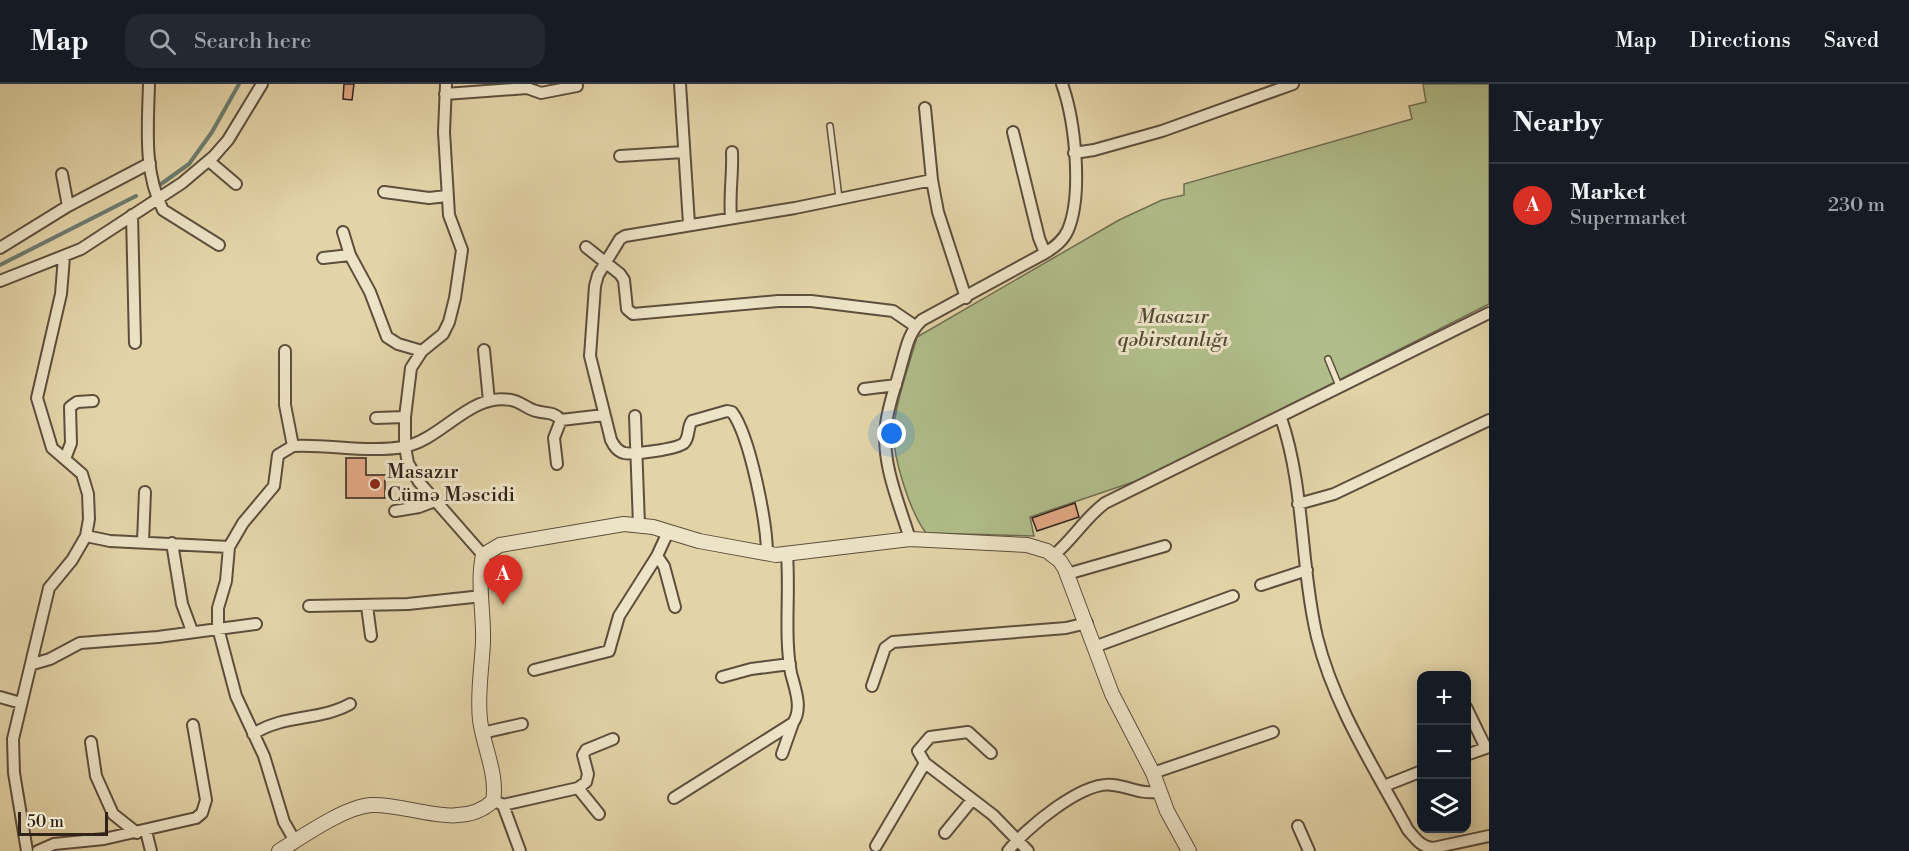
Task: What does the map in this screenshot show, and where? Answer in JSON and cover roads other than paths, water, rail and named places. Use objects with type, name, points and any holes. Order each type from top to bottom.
[{"type":"street","points":[[149,84],[150,163],[158,201],[163,210],[219,245]]},
{"type":"street","points":[[0,281],[81,249],[132,215],[158,201],[209,161],[228,140],[262,84]]},
{"type":"street","points":[[680,84],[689,224]]},
{"type":"street","points":[[910,539],[894,485],[885,441],[886,425],[906,347],[915,326],[1046,253],[1063,239],[1071,218],[1074,153],[1062,84]]},
{"type":"street","points":[[1074,153],[1094,150],[1162,131],[1293,84]]},
{"type":"street","points":[[520,851],[498,803],[482,733],[478,701],[483,640],[483,555],[413,473],[405,447],[405,417],[411,368],[422,351],[443,334],[455,298],[462,250],[453,230],[447,196],[446,89],[527,86],[540,93],[577,86]]},
{"type":"street","points":[[925,108],[932,180],[938,212],[966,297]]},
{"type":"street","points":[[1013,132],[1039,238],[1046,253]]},
{"type":"street","points":[[620,156],[684,152]]},
{"type":"street","points":[[731,218],[728,194],[733,169],[732,152]]},
{"type":"street","points":[[209,161],[236,184]]},
{"type":"street","points":[[0,248],[68,206],[150,163]]},
{"type":"street","points":[[62,174],[68,206]]},
{"type":"street","points":[[767,554],[765,514],[742,432],[732,412],[727,411],[692,421],[688,437],[679,446],[637,453],[622,453],[615,447],[604,415],[590,356],[594,286],[605,262],[620,239],[625,236],[932,180]]},
{"type":"street","points":[[384,192],[429,198],[447,196]]},
{"type":"street","points":[[132,215],[135,343]]},
{"type":"street","points":[[343,232],[350,255],[370,292],[387,337],[398,344],[422,351]]},
{"type":"street","points":[[585,247],[624,280],[627,309],[633,314],[778,301],[811,301],[893,311],[915,326]]},
{"type":"street","points":[[323,258],[350,255]]},
{"type":"street","points":[[27,851],[13,756],[13,739],[33,664],[49,588],[72,560],[86,536],[90,507],[82,474],[52,448],[47,439],[37,398],[61,294],[64,257]]},
{"type":"street","points":[[1054,555],[1076,536],[1088,517],[1105,503],[1281,418],[1339,386],[1489,313]]},
{"type":"street","points":[[484,350],[489,401]]},
{"type":"street","points":[[285,351],[285,405],[293,446]]},
{"type":"street","points":[[864,389],[896,385]]},
{"type":"street","points":[[295,841],[284,822],[264,756],[236,696],[218,628],[218,608],[226,581],[229,547],[243,523],[274,486],[278,455],[293,446],[405,447],[442,430],[472,408],[489,401],[511,400],[536,412],[552,413],[561,420],[604,415]]},
{"type":"street","points":[[65,459],[71,443],[70,407],[77,402],[93,401]]},
{"type":"street","points":[[635,416],[639,525]]},
{"type":"street","points":[[376,418],[405,417]]},
{"type":"street","points":[[1281,418],[1291,450],[1306,570],[1318,639],[1328,672],[1384,786],[1408,830],[1425,848],[1489,836]]},
{"type":"street","points":[[557,464],[554,438],[561,420]]},
{"type":"street","points":[[1298,504],[1334,494],[1489,420]]},
{"type":"street","points":[[143,542],[145,492]]},
{"type":"street","points":[[395,511],[419,507],[435,501]]},
{"type":"street","points":[[483,555],[500,545],[608,526],[639,525],[767,554],[787,555],[910,539],[1027,545],[1054,555],[1067,574],[1112,694],[1190,851]]},
{"type":"street","points":[[534,670],[609,651],[619,616],[657,556],[668,532]]},
{"type":"street","points":[[86,536],[110,541],[229,547]]},
{"type":"street","points":[[172,543],[182,604],[192,631]]},
{"type":"street","points":[[1067,574],[1165,546]]},
{"type":"street","points":[[782,754],[798,706],[790,664],[787,555]]},
{"type":"street","points":[[657,556],[664,566],[675,607]]},
{"type":"street","points":[[1261,585],[1306,570]]},
{"type":"street","points":[[309,606],[368,606],[482,596]]},
{"type":"street","points":[[1094,647],[1233,596]]},
{"type":"street","points":[[368,606],[371,636]]},
{"type":"street","points":[[872,686],[885,648],[893,642],[1066,628],[1087,623]]},
{"type":"street","points":[[33,664],[50,659],[80,643],[158,637],[256,624]]},
{"type":"street","points":[[722,677],[751,669],[790,664]]},
{"type":"street","points":[[0,697],[21,703]]},
{"type":"street","points":[[253,734],[285,720],[335,712],[350,704]]},
{"type":"street","points":[[1471,715],[1488,748],[1471,754]]},
{"type":"street","points":[[674,798],[793,723]]},
{"type":"street","points":[[482,733],[522,724]]},
{"type":"street","points":[[38,851],[54,844],[142,832],[196,818],[205,806],[193,725]]},
{"type":"street","points":[[991,753],[968,732],[930,737],[918,751],[926,763],[1018,838],[1028,851]]},
{"type":"street","points":[[1153,774],[1273,732]]},
{"type":"street","points":[[279,851],[361,807],[378,806],[458,814],[498,803],[578,788],[586,782],[588,774],[583,754],[586,750],[613,739]]},
{"type":"street","points":[[91,742],[96,776],[113,814],[142,832],[151,851]]},
{"type":"street","points":[[876,846],[926,763]]},
{"type":"street","points":[[1384,786],[1417,773]]},
{"type":"street","points":[[1008,851],[1018,838],[1045,816],[1099,786],[1113,784],[1146,793],[1159,792]]},
{"type":"street","points":[[578,788],[599,814]]},
{"type":"street","points":[[945,833],[972,800]]},
{"type":"street","points":[[1298,826],[1309,851]]},
{"type":"lane","points":[[830,126],[839,198]]},
{"type":"lane","points":[[1328,359],[1339,386]]},
{"type":"waterway","points":[[161,184],[189,164],[212,132],[239,84]]},
{"type":"waterway","points":[[0,265],[136,196]]},
{"type":"place","name":"Masazır Cümə Məscidi","points":[[375,484]]},
{"type":"place","name":"Market","points":[[503,605]]},
{"type":"park label","name":"Masazır qəbirstanlığı","points":[[1173,328]]}]
